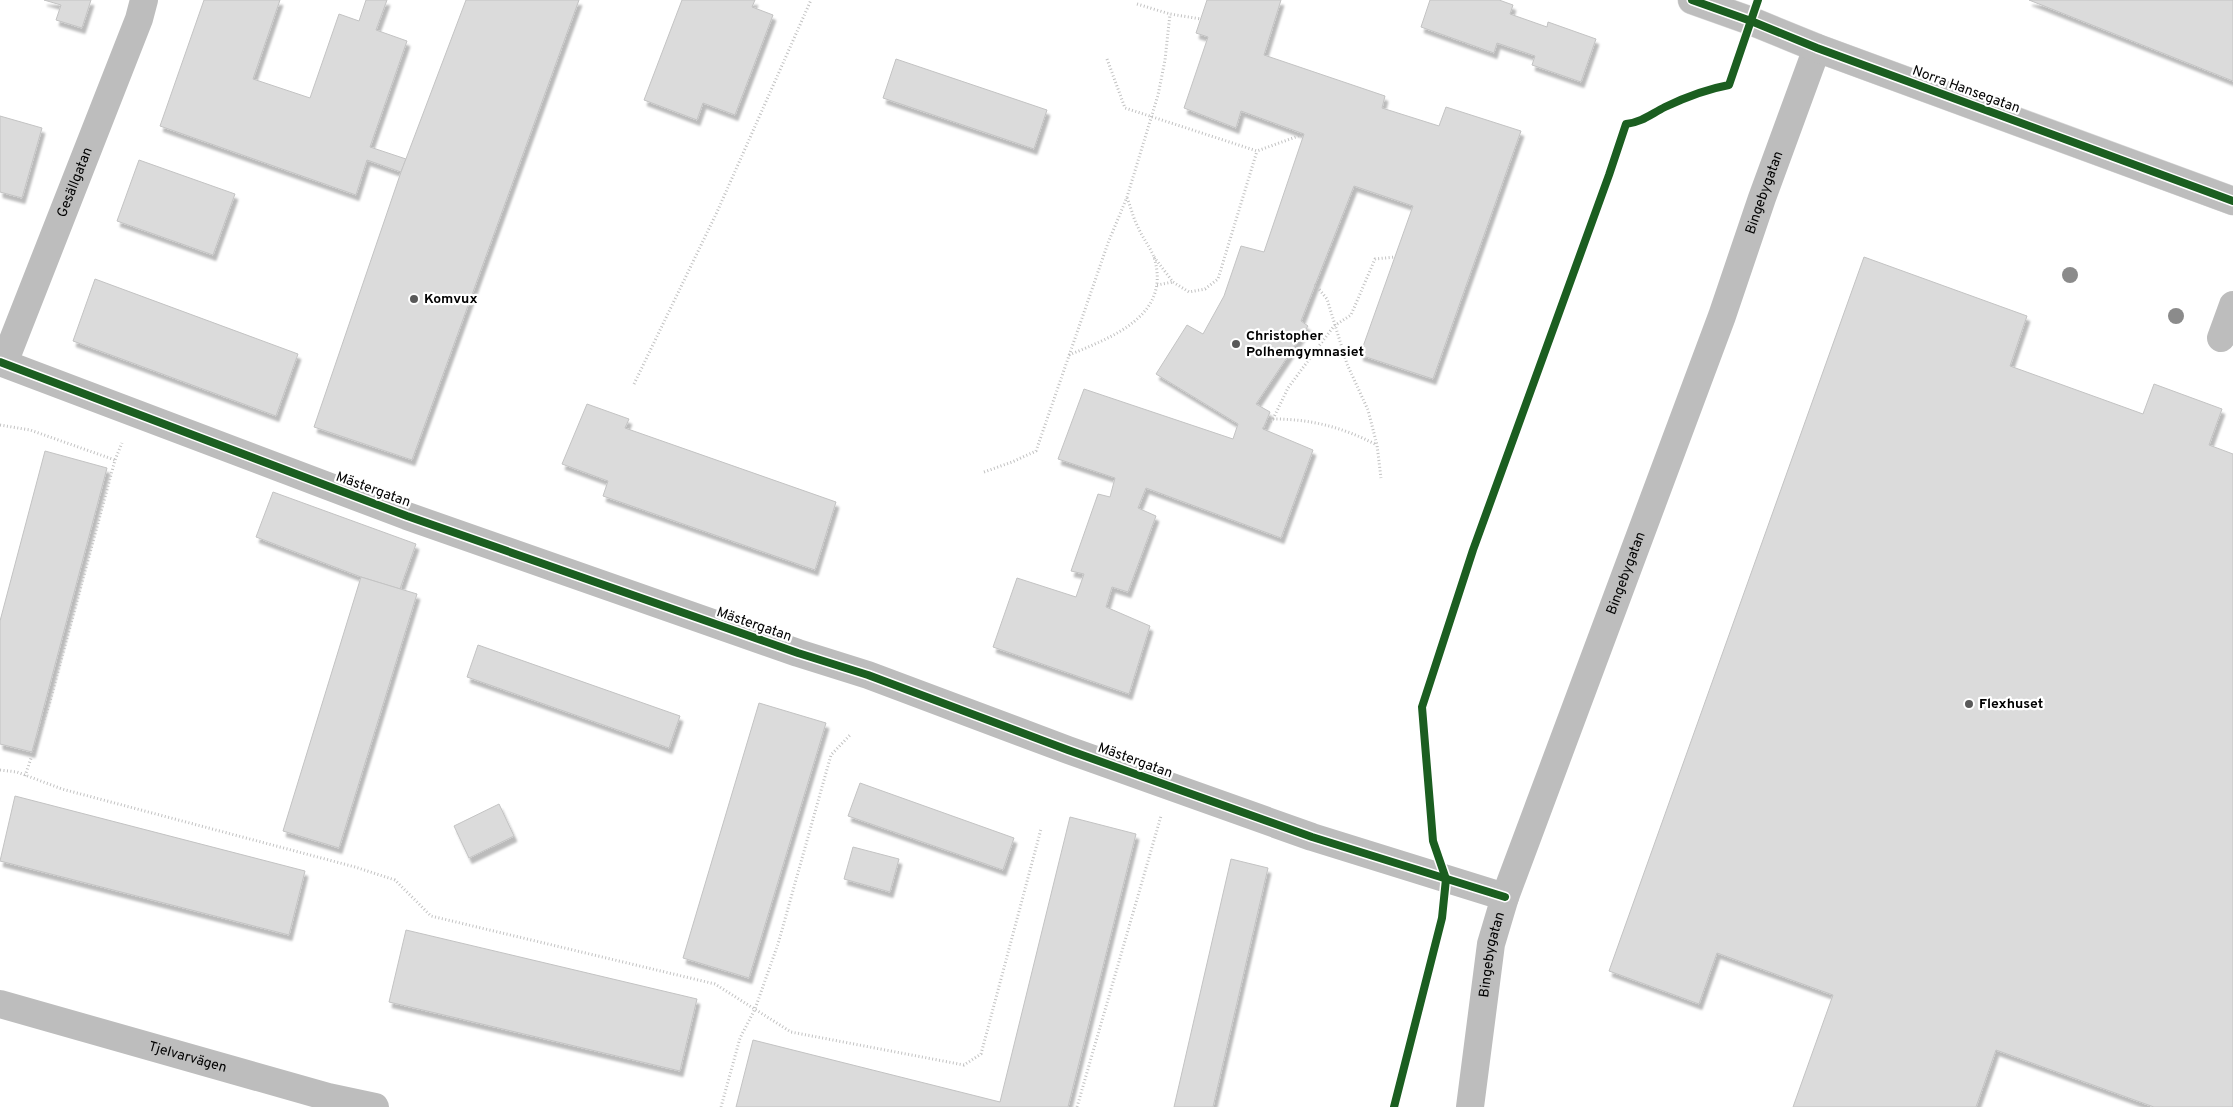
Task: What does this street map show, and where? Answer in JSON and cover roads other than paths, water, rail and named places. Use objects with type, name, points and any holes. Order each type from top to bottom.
[{"type":"street","name":"Gesällgatan","points":[[2,363],[75,185],[139,19],[144,0]]},
{"type":"street","name":"Norra Hansegatan","points":[[1692,0],[2233,201]]},
{"type":"street","name":"Bingebygatan","points":[[1470,1107],[1492,944],[1505,898],[1722,316],[1762,198],[1817,48]]},
{"type":"street","points":[[2221,338],[2233,305]]},
{"type":"street","name":"Mästergatan","points":[[2,363],[407,516],[798,653],[868,675],[1169,787],[1321,840],[1505,898]]},
{"type":"street","name":"Tjelvarvägen","points":[[0,1004],[327,1102],[375,1107]]},
{"type":"place","name":"Komvux","points":[[414,299]]},
{"type":"place","name":"Christopher Polhemgymnasiet","points":[[1236,344]]},
{"type":"place","name":"Flexhuset","points":[[1969,704]]}]
